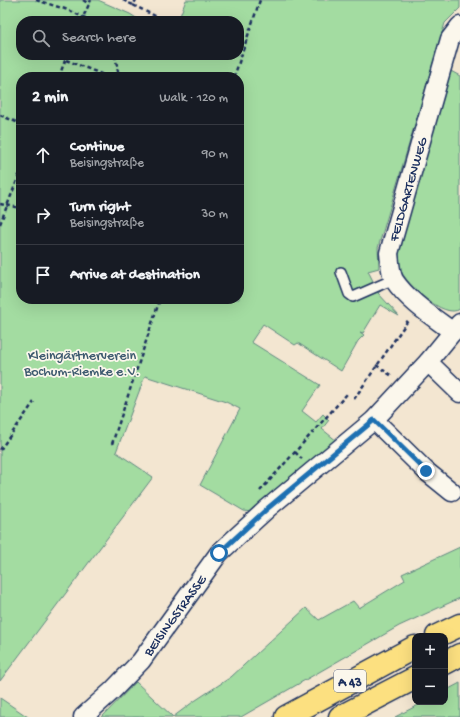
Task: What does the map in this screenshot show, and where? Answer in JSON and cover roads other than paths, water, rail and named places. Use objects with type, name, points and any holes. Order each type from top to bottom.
[{"type":"highway","points":[[443,633],[460,625]]},
{"type":"highway","name":"A 43","points":[[286,717],[412,649]]},
{"type":"highway","points":[[448,661],[460,655]]},
{"type":"highway","name":"A 43","points":[[340,717],[412,680]]},
{"type":"street","name":"FELDGARTENWEG","points":[[394,279],[391,270],[389,252],[450,39],[460,26]]},
{"type":"street","points":[[394,279],[419,305],[456,327]]},
{"type":"street","name":"BEISINGSTRASSE","points":[[83,717],[141,661],[219,553],[268,508],[374,420],[428,362],[456,327]]},
{"type":"street","points":[[428,362],[460,393]]},
{"type":"street","points":[[374,420],[426,471],[452,492]]},
{"type":"lane","points":[[341,272],[349,294],[353,298],[394,279]]},
{"type":"park label","name":"Kleingärtnerverein Bochum-Riemke e.V.","points":[[82,362]]}]
